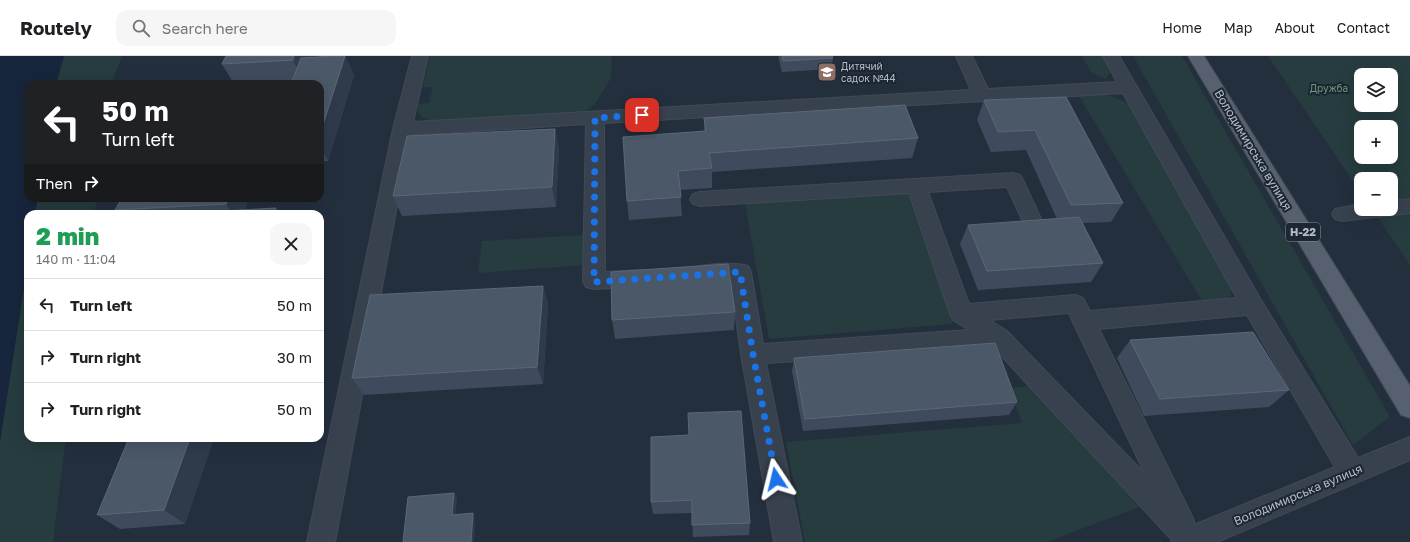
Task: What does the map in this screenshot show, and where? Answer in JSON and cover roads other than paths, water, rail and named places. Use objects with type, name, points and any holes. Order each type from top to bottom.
[{"type":"main road","name":"Володимирська вулиця","points":[[1196,56],[1410,407]]},
{"type":"street","points":[[321,542],[402,129],[420,56]]},
{"type":"street","points":[[964,56],[982,96]]},
{"type":"street","points":[[1111,56],[1253,306],[1352,472]]},
{"type":"street","points":[[402,129],[1128,87]]},
{"type":"street","points":[[595,118],[594,282],[740,272],[753,354],[788,542]]},
{"type":"street","points":[[700,199],[1013,180],[1032,221]]},
{"type":"street","points":[[916,186],[961,314],[999,338],[1188,541]]},
{"type":"street","points":[[1398,207],[1410,206]]},
{"type":"street","points":[[1342,214],[1354,213]]},
{"type":"street","points":[[961,314],[1075,304],[1084,320],[1188,541]]},
{"type":"street","points":[[1084,320],[1253,306]]},
{"type":"street","points":[[753,354],[999,338]]},
{"type":"street","name":"Володимирська вулиця","points":[[1188,541],[1410,448]]},
{"type":"water","points":[[0,56],[64,56],[57,80],[24,80],[24,202],[37,202],[36,210],[24,210],[24,287],[0,442]]},
{"type":"place","name":"Дитячий садок №44","points":[[827,72]]},
{"type":"park label","name":"Дружба","points":[[1329,88]]}]
